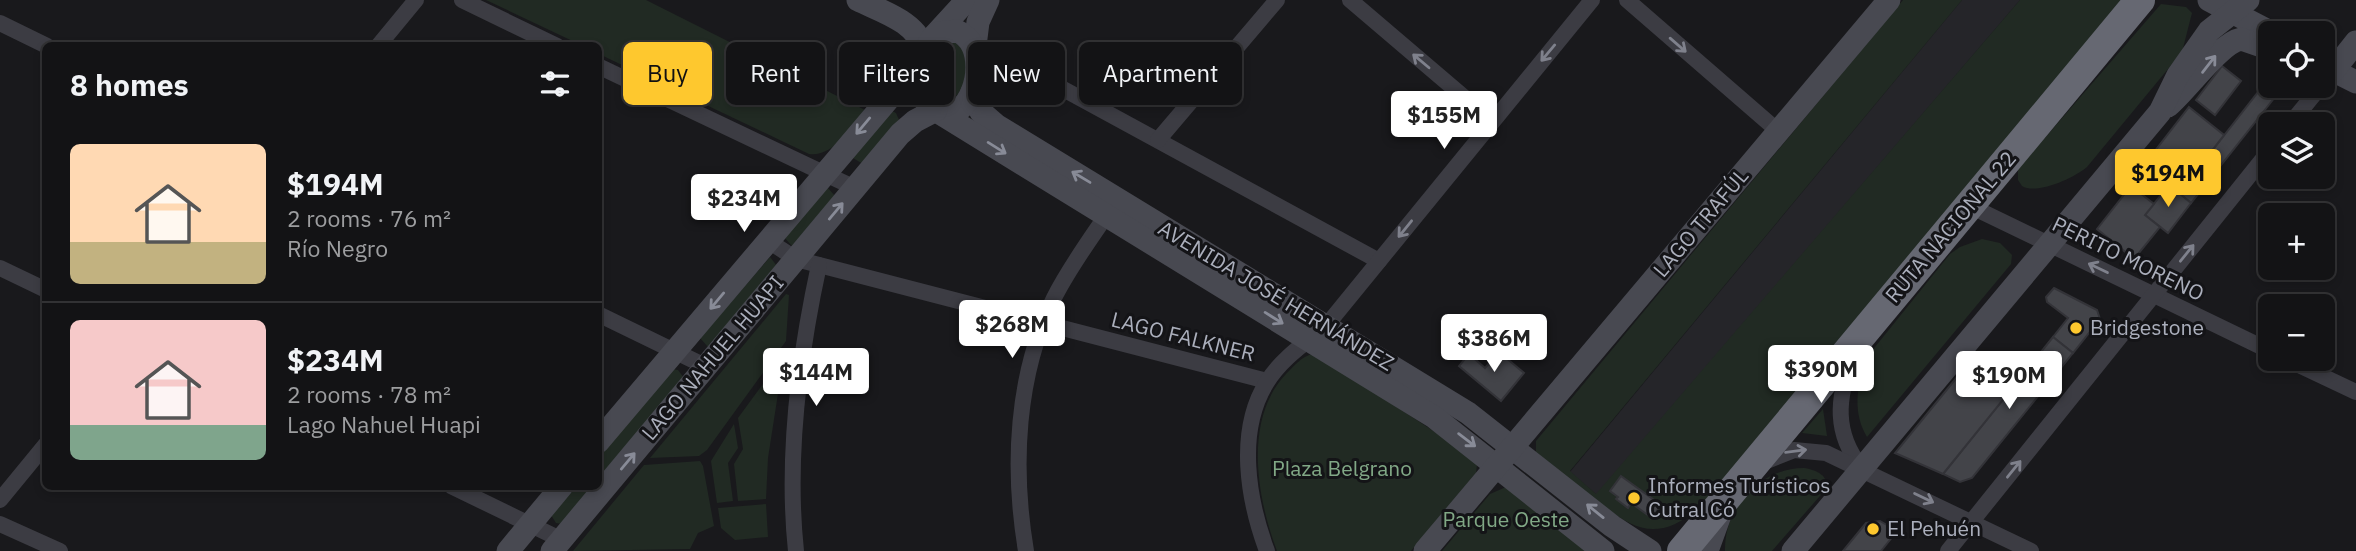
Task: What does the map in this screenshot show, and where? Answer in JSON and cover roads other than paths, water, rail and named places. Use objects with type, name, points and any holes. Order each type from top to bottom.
[{"type":"highway","name":"RUTA NACIONAL 22","points":[[1682,551],[2140,0]]},
{"type":"main road","points":[[858,0],[913,30],[922,42]]},
{"type":"main road","points":[[976,42],[978,22],[988,0]]},
{"type":"main road","name":"LAGO TRAFÚL","points":[[1425,551],[1889,0]]},
{"type":"main road","points":[[2209,0],[2240,6],[2258,21]]},
{"type":"main road","points":[[958,4],[973,42]]},
{"type":"main road","name":"LAGO NAHUEL HUAPI","points":[[932,42],[958,4]]},
{"type":"main road","points":[[2160,112],[2184,66],[2214,25],[2240,6]]},
{"type":"main road","points":[[933,42],[942,32],[953,30],[965,34],[971,42]]},
{"type":"main road","points":[[1793,551],[2160,112],[2189,88],[2227,44],[2241,39],[2258,45]]},
{"type":"main road","points":[[2335,65],[2356,42]]},
{"type":"main road","points":[[2335,78],[2356,82]]},
{"type":"main road","points":[[929,105],[938,111],[960,109],[968,98]]},
{"type":"main road","name":"LAGO NAHUEL HUAPI","points":[[602,437],[880,105]]},
{"type":"main road","name":"AVENIDA JOSÉ HERNÁNDEZ","points":[[978,105],[990,121],[1112,207]]},
{"type":"main road","name":"LAGO NAHUEL HUAPI","points":[[557,546],[905,129],[938,111]]},
{"type":"main road","name":"AVENIDA JOSÉ HERNÁNDEZ","points":[[938,111],[1112,207],[1317,333],[1468,413],[1514,446],[1612,526],[1650,551]]},
{"type":"main road","name":"AVENIDA JOSÉ HERNÁNDEZ","points":[[1317,333],[1498,465],[1603,551]]},
{"type":"main road","points":[[508,551],[559,490]]},
{"type":"main road","points":[[1707,551],[1733,490]]},
{"type":"street","points":[[381,42],[416,0]]},
{"type":"street","points":[[462,0],[548,42]]},
{"type":"street","points":[[1158,140],[1278,0]]},
{"type":"street","points":[[1350,0],[1492,121]]},
{"type":"street","points":[[1267,551],[1253,504],[1249,460],[1253,419],[1267,381],[1283,362],[1317,333],[1379,261],[1592,0]]},
{"type":"street","points":[[1627,0],[1779,131]]},
{"type":"street","points":[[0,23],[42,44]]},
{"type":"street","points":[[602,68],[855,188]]},
{"type":"street","points":[[1065,90],[1379,261]]},
{"type":"street","points":[[1948,551],[2258,165]]},
{"type":"street","name":"PERITO MORENO","points":[[1968,205],[2258,345]]},
{"type":"street","points":[[1026,551],[1019,492],[1019,441],[1030,366],[1043,323],[1063,282],[1112,207]]},
{"type":"street","name":"LAGO FALKNER","points":[[767,240],[796,259],[1267,381]]},
{"type":"street","points":[[796,551],[792,506],[793,452],[806,343],[819,265]]},
{"type":"street","points":[[0,268],[42,288]]},
{"type":"street","points":[[602,316],[707,366]]},
{"type":"street","points":[[1862,468],[1845,441],[1839,407],[1844,380],[1863,334]]},
{"type":"street","points":[[2311,371],[2356,392]]},
{"type":"street","points":[[0,499],[42,449]]},
{"type":"street","points":[[1733,490],[1772,457],[1794,450],[1818,450],[1862,468],[2031,551]]},
{"type":"street","points":[[459,490],[530,525],[557,546]]},
{"type":"street","points":[[0,524],[60,551]]},
{"type":"place","name":"Bridgestone","points":[[2076,328]]},
{"type":"place","name":"Informes Turísticos Cutral Có","points":[[1634,498]]},
{"type":"place","name":"El Pehuén","points":[[1873,529]]},
{"type":"park label","name":"Plaza Belgrano","points":[[1342,469]]},
{"type":"park label","name":"Parque Oeste","points":[[1506,520]]}]
